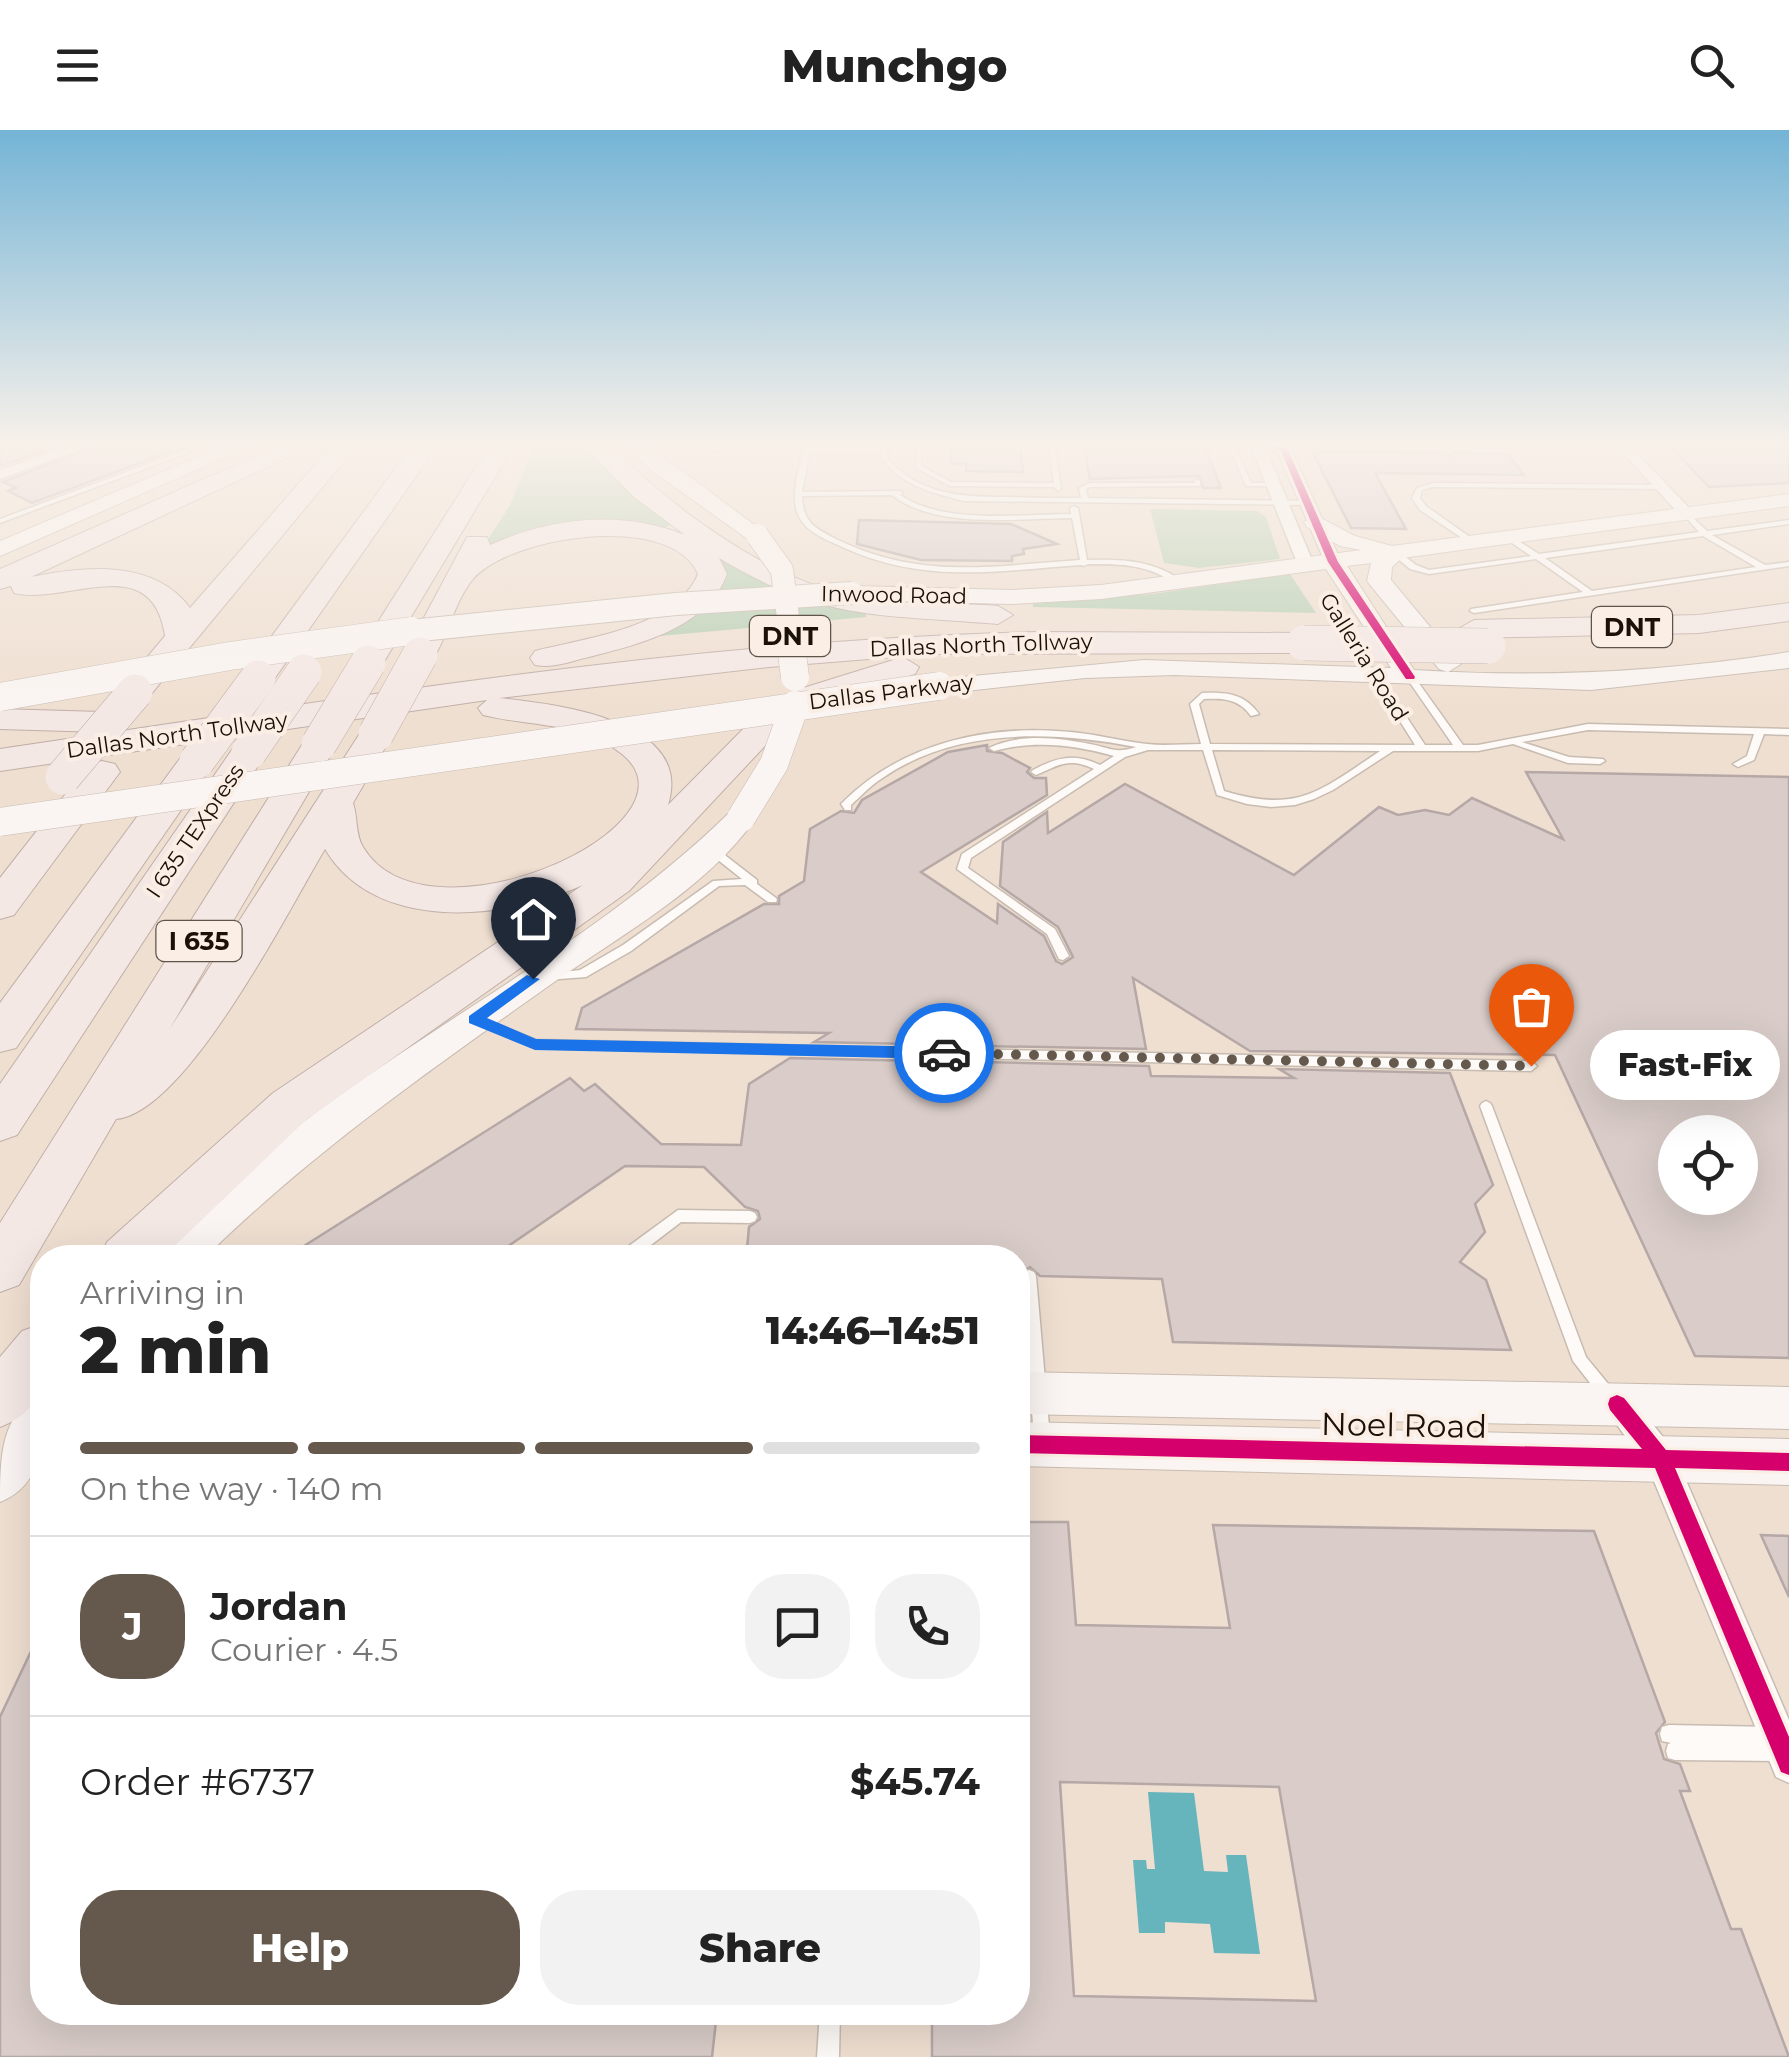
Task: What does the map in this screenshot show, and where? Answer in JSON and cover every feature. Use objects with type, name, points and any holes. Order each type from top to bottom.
[{"type":"highway","points":[[0,580],[108,532]]},
{"type":"highway","points":[[0,906],[102,772],[181,636],[271,532]]},
{"type":"highway","points":[[0,854],[64,777],[149,693],[290,532]]},
{"type":"highway","name":"I 635 TEXpress","points":[[0,1036],[363,532]]},
{"type":"highway","points":[[393,541],[399,532]]},
{"type":"highway","name":"I 635","points":[[0,1269],[449,532]]},
{"type":"highway","points":[[80,1138],[190,1036],[336,806],[486,532]]},
{"type":"highway","points":[[468,570],[523,540],[569,532]]},
{"type":"highway","points":[[504,670],[668,620],[708,588],[711,568],[700,552],[668,534],[647,532]]},
{"type":"highway","points":[[705,532],[800,592],[892,610],[1077,623]]},
{"type":"highway","points":[[0,594],[64,580],[135,582],[174,600],[180,610],[181,636]]},
{"type":"highway","name":"I 635 TEXpress","points":[[0,1122],[348,606]]},
{"type":"highway","name":"Dallas North Tollway","points":[[0,760],[420,700],[772,656],[885,648],[1699,624],[1789,612]]},
{"type":"highway","name":"Dallas North Tollway","points":[[0,738],[652,650],[852,631],[1077,623],[1299,634]]},
{"type":"highway","name":"Dallas North Tollway","points":[[1479,629],[1715,640],[1789,631]]},
{"type":"highway","points":[[140,1245],[290,1106],[614,882],[746,744],[794,706],[844,684],[900,668],[1125,641]]},
{"type":"highway","points":[[336,806],[342,845],[358,867],[384,884],[415,894],[454,898],[530,890],[563,879],[619,847],[650,810],[656,790],[653,773],[630,743],[608,730],[563,716],[420,700]]},
{"type":"highway","points":[[0,719],[101,722]]},
{"type":"highway","points":[[0,1400],[30,1364]]},
{"type":"main road","points":[[0,548],[38,532]]},
{"type":"main road","points":[[190,1245],[268,1170],[474,1020],[725,857],[741,818],[768,780],[785,742],[795,704],[782,570],[754,532]]},
{"type":"main road","points":[[1336,532],[1348,541],[1405,551]]},
{"type":"main road","name":"Inwood Road","points":[[0,697],[356,636],[787,594],[1055,596],[1548,532]]},
{"type":"main road","points":[[1405,551],[1382,565],[1379,581],[1439,658],[1458,672],[1489,682]]},
{"type":"main road","name":"Galleria Road","points":[[1334,562],[1410,677]]},
{"type":"main road","name":"Galleria Road","points":[[1306,566],[1376,675]]},
{"type":"main road","name":"Dallas Parkway","points":[[0,822],[795,704],[1124,668],[1489,682],[1654,679],[1789,660]]},
{"type":"main road","name":"Noel Road","points":[[1030,1393],[1789,1408]]},
{"type":"main road","points":[[17,1462],[30,1438]]},
{"type":"main road","name":"Noel Road","points":[[1030,1444],[1789,1462]]},
{"type":"street","points":[[1292,532],[1306,566]]},
{"type":"street","points":[[1320,532],[1334,562]]},
{"type":"street","points":[[1616,1404],[1661,1459],[1783,1751]]},
{"type":"lane","points":[[824,532],[869,558],[952,570],[1130,562],[1158,567],[1180,582]]},
{"type":"lane","points":[[1078,532],[1084,564]]},
{"type":"lane","points":[[1457,532],[1471,542]]},
{"type":"lane","points":[[1405,551],[1412,568],[1429,572],[1720,532]]},
{"type":"lane","points":[[1705,534],[1764,568]]},
{"type":"lane","points":[[1509,537],[1592,594]]},
{"type":"lane","points":[[1479,629],[1592,594],[1789,564]]},
{"type":"lane","name":"Galleria Road","points":[[1376,675],[1422,748]]},
{"type":"lane","name":"Galleria Road","points":[[1410,677],[1460,748]]},
{"type":"lane","points":[[1254,714],[1242,700],[1224,694],[1202,696],[1194,704],[1220,793],[1248,804],[1274,805],[1314,796],[1346,782],[1392,748]]},
{"type":"lane","points":[[848,808],[846,804],[855,795],[882,775],[940,747],[1030,732],[1077,734],[1147,747],[1460,748],[1516,744],[1562,729],[1588,727],[1789,732]]},
{"type":"lane","points":[[1738,764],[1751,758],[1760,731]]},
{"type":"lane","points":[[994,748],[1028,742],[1098,748],[1122,755]]},
{"type":"lane","points":[[1516,744],[1568,760],[1600,762]]},
{"type":"lane","points":[[1063,956],[1052,932],[962,870],[966,856],[1122,755],[1147,747]]},
{"type":"lane","points":[[1036,772],[1060,758],[1076,757],[1101,768]]},
{"type":"lane","points":[[533,979],[582,974],[628,948],[717,883],[746,882],[774,899],[725,857]]},
{"type":"lane","points":[[474,1020],[535,1044],[1074,1052],[1531,1066]]},
{"type":"lane","points":[[972,1035],[973,1072]]},
{"type":"lane","points":[[1486,1106],[1580,1361],[1616,1404]]},
{"type":"lane","points":[[640,1245],[678,1216],[750,1217]]},
{"type":"lane","points":[[1672,1742],[1783,1751]]},
{"type":"lane","points":[[828,2057],[829,2025]]},
{"type":"green space","points":[[493,532],[564,532],[481,550]]},
{"type":"green space","points":[[1156,532],[1271,532],[1280,559],[1199,568],[1164,563]]},
{"type":"green space","points":[[724,555],[812,601],[866,613],[866,617],[649,637]]},
{"type":"green space","points":[[1290,574],[1316,613],[1033,607],[1033,604],[1152,594]]},
{"type":"water","points":[[1148,1792],[1194,1793],[1204,1871],[1228,1872],[1226,1855],[1246,1855],[1260,1954],[1214,1953],[1210,1924],[1165,1922],[1165,1933],[1139,1933],[1133,1860],[1146,1860],[1147,1869],[1155,1869]]},
{"type":"building","points":[[858,532],[1029,532],[1057,544],[1023,549],[1024,554],[1012,556],[1012,561],[921,560],[857,544]]},
{"type":"building","points":[[987,745],[987,751],[1002,753],[1030,768],[1027,772],[1034,778],[1046,778],[1047,795],[921,872],[997,923],[998,904],[1044,936],[1056,961],[1062,964],[1073,957],[1058,927],[1000,886],[1003,842],[1047,812],[1048,833],[1125,784],[1294,875],[1379,807],[1398,815],[1425,810],[1449,815],[1472,798],[1563,839],[1526,772],[1789,777],[1789,1358],[1695,1356],[1555,1055],[1250,1051],[1133,978],[1146,1049],[982,1046],[980,1031],[973,1026],[963,1031],[963,1045],[814,1042],[829,1033],[576,1029],[582,1008],[764,904],[779,904],[779,896],[804,881],[810,829],[841,811],[854,813],[862,800],[948,752]]},
{"type":"building","points":[[790,1058],[963,1062],[965,1076],[972,1081],[982,1076],[982,1062],[1149,1066],[1151,1076],[1294,1078],[1279,1069],[1450,1073],[1493,1185],[1475,1204],[1485,1232],[1460,1262],[1486,1280],[1511,1350],[1173,1342],[1162,1279],[1040,1276],[1030,1267],[1030,1245],[747,1245],[749,1227],[760,1219],[758,1211],[745,1207],[704,1167],[625,1166],[510,1245],[306,1245],[570,1078],[584,1091],[595,1084],[661,1144],[741,1145],[749,1084]]},
{"type":"building","points":[[1030,1522],[1068,1522],[1076,1625],[1230,1628],[1213,1525],[1594,1531],[1665,1722],[1656,1733],[1664,1759],[1680,1764],[1690,1791],[1680,1791],[1731,1929],[1741,1929],[1789,2057],[932,2057],[932,2025],[1030,2025]],"holes":[[[1060,1782],[1279,1787],[1316,2001],[1074,1996]]]},
{"type":"building","points":[[1761,1535],[1789,1536],[1789,1597]]},
{"type":"building","points":[[30,1653],[30,2025],[716,2025],[712,2057],[0,2057],[0,1717]]},
{"type":"cycle path","points":[[1320,532],[1333,562],[1410,677]]},
{"type":"cycle path","points":[[1617,1404],[1661,1459],[1789,1764]]},
{"type":"cycle path","points":[[1030,1444],[1789,1462]]},
{"type":"way so far","points":[[944,1053],[1531,1066]]},
{"type":"place","name":"Fast-Fix","points":[[1531,1066]]},
{"type":"route","points":[[533,979],[474,1020],[535,1044],[944,1053]]}]
